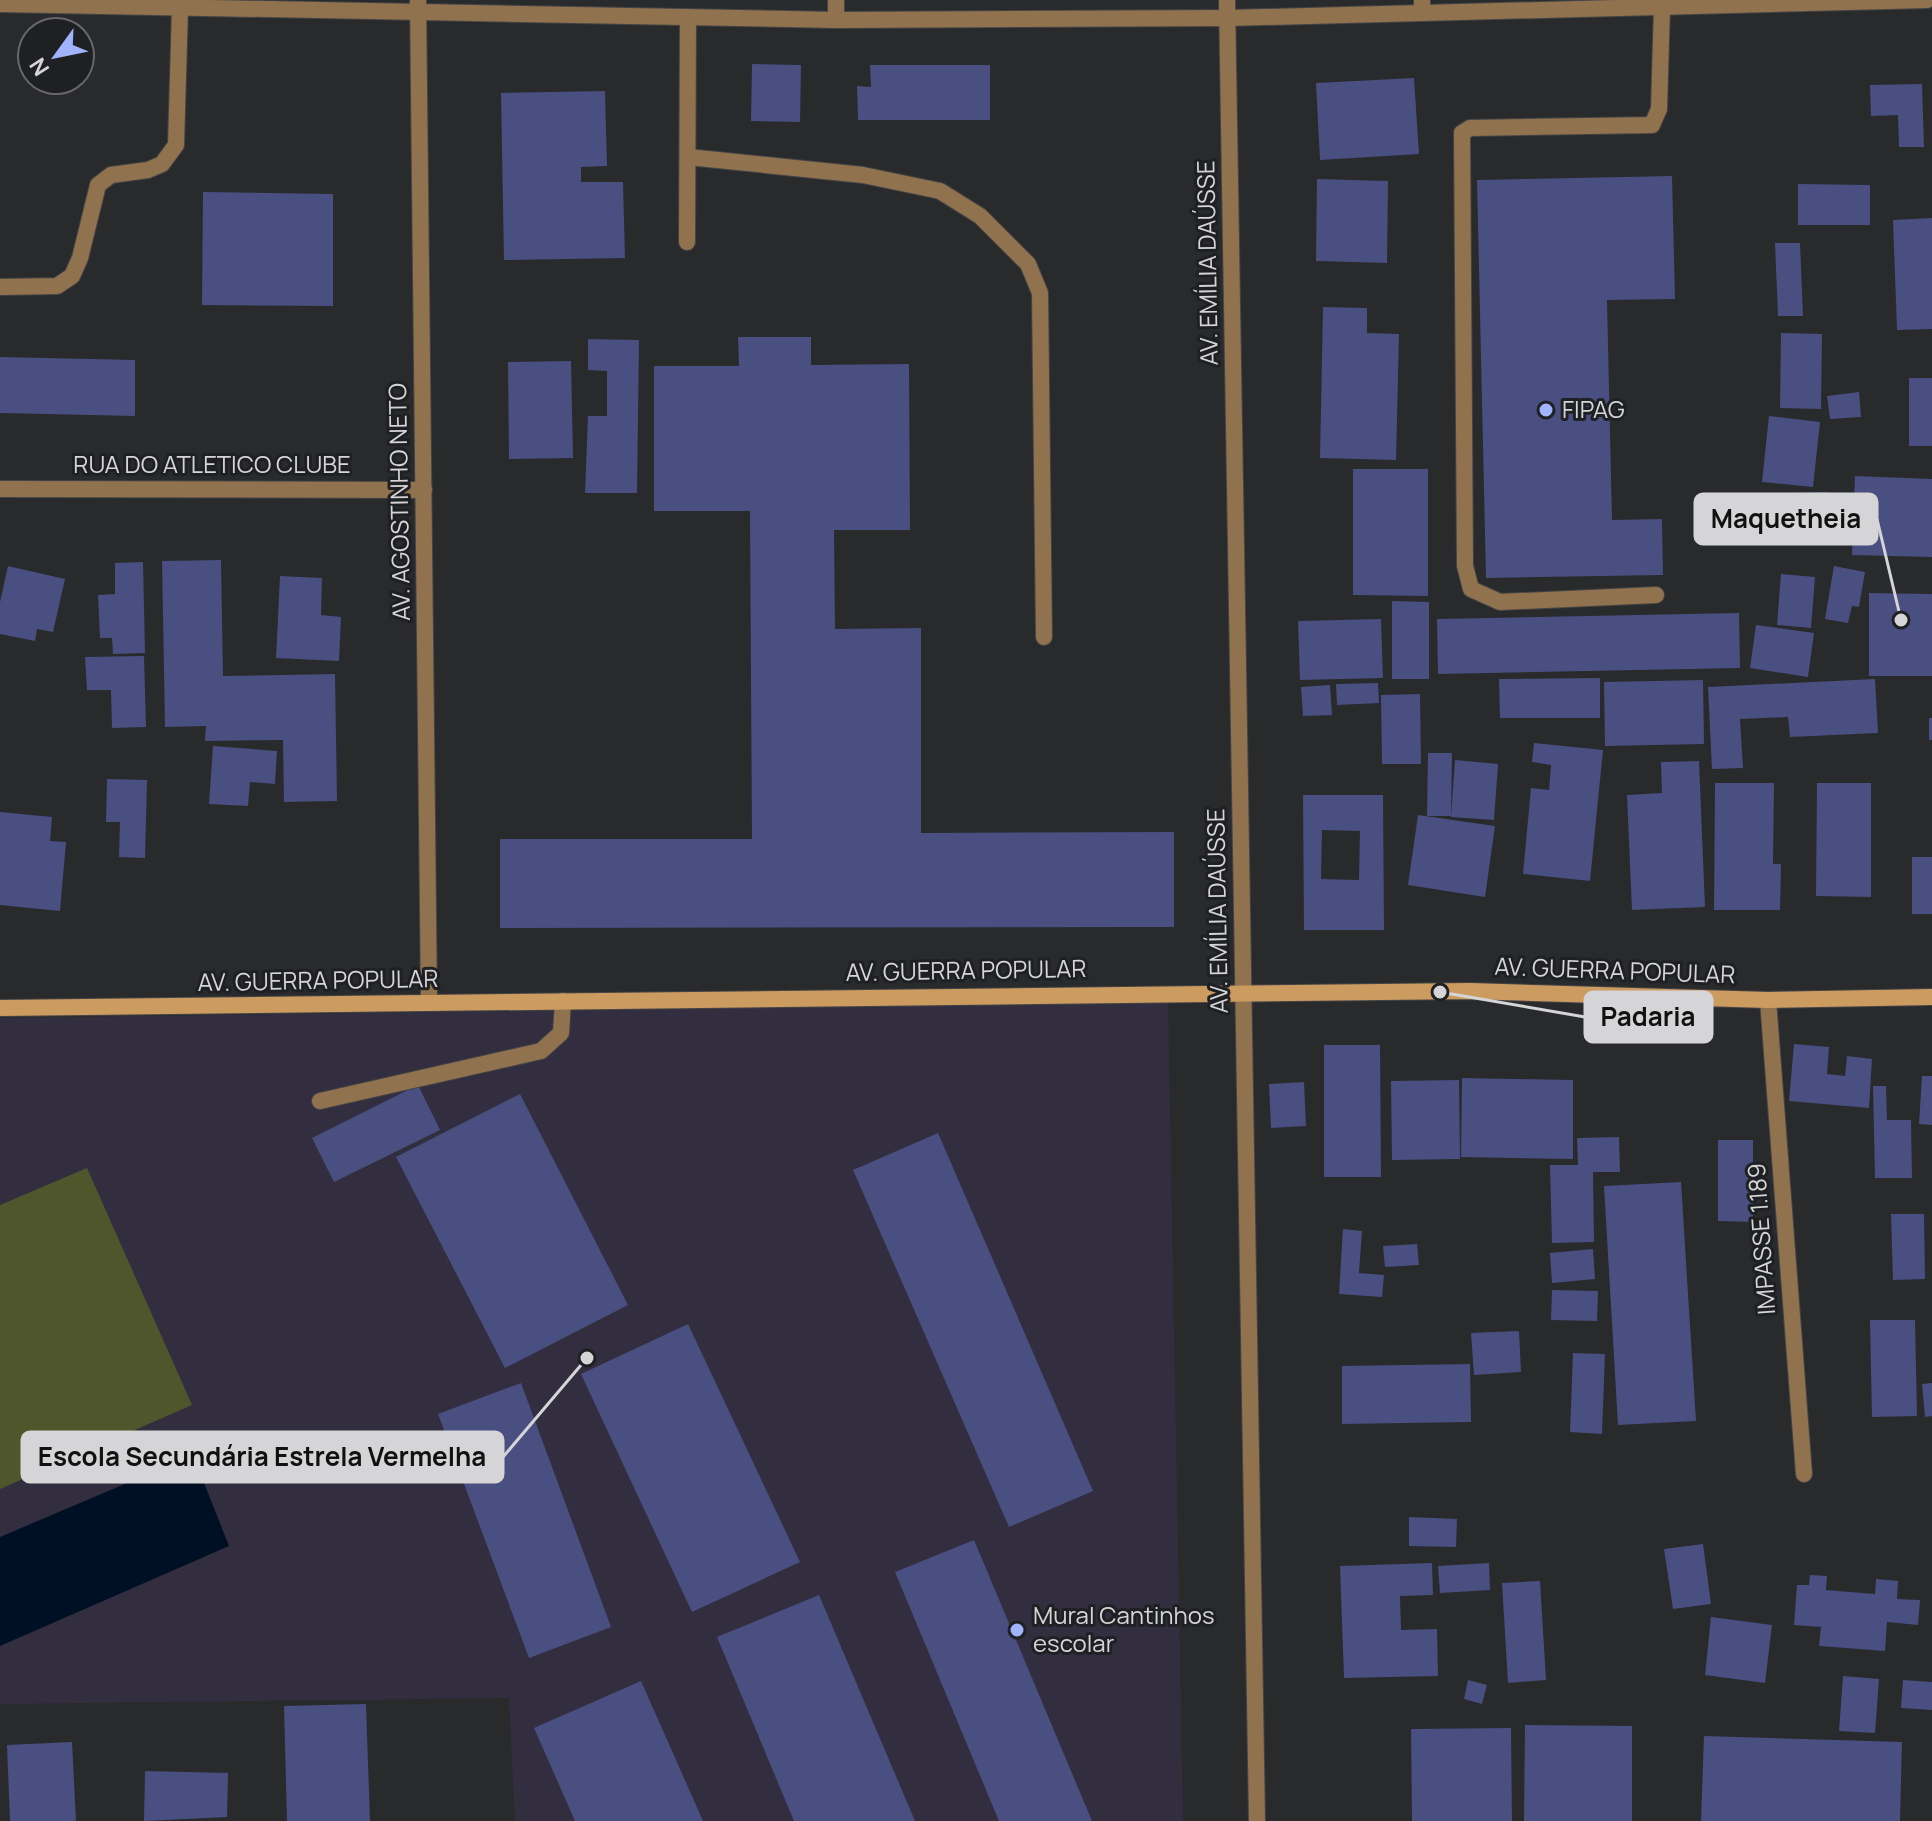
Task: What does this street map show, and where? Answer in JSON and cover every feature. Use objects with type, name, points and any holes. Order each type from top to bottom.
[{"type":"main road","name":"AV. GUERRA POPULAR","points":[[0,1008],[1470,991],[1768,1000],[1932,997]]},
{"type":"street","points":[[836,0],[836,20]]},
{"type":"street","name":"AV. EMÍLIA DAÚSSE","points":[[1227,0],[1257,1821]]},
{"type":"street","points":[[0,4],[418,6],[688,18],[836,20],[1228,18],[1422,6],[1662,6],[1927,0]]},
{"type":"street","name":"AV. AGOSTINHO NETO","points":[[418,6],[429,1003]]},
{"type":"street","points":[[1656,595],[1500,602],[1471,589],[1465,566],[1462,133],[1470,128],[1652,125],[1659,109],[1662,6]]},
{"type":"street","points":[[0,287],[57,286],[72,276],[80,258],[98,185],[111,175],[148,170],[162,164],[176,145],[180,7]]},
{"type":"street","points":[[687,242],[688,18]]},
{"type":"street","points":[[688,157],[863,175],[940,191],[980,216],[1028,264],[1040,293],[1044,637]]},
{"type":"street","name":"RUA DO ATLETICO CLUBE","points":[[0,489],[424,490]]},
{"type":"street","name":"IMPASSE 1.189","points":[[1768,1000],[1804,1474]]},
{"type":"street","points":[[320,1101],[541,1051],[561,1033],[563,1001]]},
{"type":"shaded area","points":[[1168,1002],[1183,1821],[515,1821],[509,1698],[0,1704],[0,1018]]},
{"type":"green space","points":[[87,1168],[192,1405],[0,1489],[0,1205]]},
{"type":"water","points":[[193,1455],[229,1546],[0,1646],[0,1537]]},
{"type":"building","points":[[752,64],[801,65],[800,122],[751,121]]},
{"type":"building","points":[[870,65],[990,65],[990,120],[858,120],[857,86],[871,87]]},
{"type":"building","points":[[1414,78],[1419,154],[1320,160],[1316,83]]},
{"type":"building","points":[[1922,84],[1924,147],[1899,147],[1898,115],[1871,116],[1870,85]]},
{"type":"building","points":[[605,91],[607,166],[581,167],[581,182],[623,182],[625,258],[504,260],[501,93]]},
{"type":"building","name":"FIPAG","points":[[1672,176],[1675,299],[1607,300],[1612,520],[1662,519],[1663,575],[1486,578],[1477,180]]},
{"type":"building","points":[[1317,179],[1388,181],[1387,263],[1316,261]]},
{"type":"building","points":[[1798,184],[1870,185],[1870,225],[1798,225]]},
{"type":"building","points":[[203,192],[333,194],[333,306],[202,305]]},
{"type":"building","points":[[1932,218],[1932,329],[1897,330],[1893,220]]},
{"type":"building","points":[[1775,243],[1800,243],[1803,316],[1778,316]]},
{"type":"building","points":[[1323,307],[1367,308],[1367,333],[1399,334],[1396,460],[1320,458]]},
{"type":"building","points":[[1781,333],[1822,334],[1821,409],[1780,408]]},
{"type":"building","points":[[738,337],[811,337],[811,365],[909,364],[910,530],[834,530],[835,629],[921,628],[921,833],[1174,832],[1174,927],[500,928],[500,839],[752,839],[750,511],[654,511],[654,366],[739,366]]},
{"type":"building","points":[[588,339],[639,340],[637,493],[585,493],[588,416],[607,416],[607,371],[588,370]]},
{"type":"building","points":[[0,357],[135,360],[135,416],[0,413]]},
{"type":"building","points":[[571,361],[573,458],[509,459],[508,362]]},
{"type":"building","points":[[1909,378],[1932,378],[1932,446],[1909,446]]},
{"type":"building","points":[[1859,392],[1861,417],[1830,419],[1827,396]]},
{"type":"building","points":[[1769,416],[1820,422],[1813,487],[1762,482]]},
{"type":"building","points":[[1353,469],[1428,469],[1428,596],[1353,595]]},
{"type":"building","points":[[1855,476],[1932,479],[1932,557],[1852,555]]},
{"type":"building","points":[[1829,492],[1829,540],[1774,540],[1774,493]]},
{"type":"building","points":[[221,560],[223,676],[335,674],[337,801],[284,802],[283,740],[205,741],[206,726],[165,727],[162,561]]},
{"type":"building","points":[[143,562],[145,653],[113,654],[112,638],[100,638],[98,595],[115,594],[115,563]]},
{"type":"building","points":[[8,566],[65,579],[53,632],[37,629],[35,641],[0,634],[0,602]]},
{"type":"building","points":[[1834,566],[1865,572],[1859,607],[1852,606],[1848,623],[1825,619]]},
{"type":"building","points":[[1781,574],[1815,577],[1811,628],[1777,625]]},
{"type":"building","points":[[280,576],[322,578],[321,615],[341,617],[339,661],[276,658]]},
{"type":"building","points":[[1869,593],[1932,594],[1932,676],[1869,676]]},
{"type":"building","points":[[1392,601],[1429,602],[1429,679],[1392,679]]},
{"type":"building","points":[[1739,613],[1740,668],[1438,674],[1437,619]]},
{"type":"building","points":[[1381,619],[1383,678],[1300,680],[1298,621]]},
{"type":"building","points":[[1756,625],[1814,633],[1808,677],[1750,668]]},
{"type":"building","points":[[144,656],[146,727],[112,728],[111,690],[87,690],[85,657]]},
{"type":"building","points":[[1600,678],[1600,718],[1500,718],[1499,679]]},
{"type":"building","points":[[1875,679],[1878,733],[1790,737],[1788,717],[1740,719],[1743,768],[1712,769],[1708,687]]},
{"type":"building","points":[[1703,680],[1704,744],[1605,746],[1604,682]]},
{"type":"building","points":[[1378,683],[1379,703],[1337,705],[1336,684]]},
{"type":"building","points":[[1330,685],[1332,715],[1303,716],[1301,687]]},
{"type":"building","points":[[1420,694],[1421,764],[1382,764],[1381,695]]},
{"type":"building","points":[[1929,718],[1932,718],[1932,740],[1929,740]]},
{"type":"building","points":[[1534,743],[1603,750],[1590,881],[1523,874],[1531,788],[1549,790],[1551,765],[1532,762]]},
{"type":"building","points":[[213,746],[277,751],[275,784],[250,782],[248,806],[209,804]]},
{"type":"building","points":[[1428,753],[1452,753],[1451,816],[1427,816]]},
{"type":"building","points":[[1455,760],[1498,764],[1494,820],[1451,817]]},
{"type":"building","points":[[1699,761],[1705,907],[1632,910],[1627,795],[1662,793],[1661,762]]},
{"type":"building","points":[[107,779],[147,780],[145,858],[119,857],[120,822],[106,822]]},
{"type":"building","points":[[1715,783],[1774,783],[1773,864],[1781,864],[1780,910],[1714,910]]},
{"type":"building","points":[[1817,783],[1871,783],[1871,897],[1816,896]]},
{"type":"building","points":[[1303,795],[1383,795],[1384,930],[1304,930]],"holes":[[[1322,830],[1360,831],[1359,880],[1321,879]]]},
{"type":"building","points":[[0,812],[52,817],[50,841],[66,842],[60,911],[0,905]]},
{"type":"building","points":[[1418,815],[1495,826],[1485,897],[1408,885]]},
{"type":"building","points":[[1912,857],[1932,857],[1932,914],[1912,914]]},
{"type":"building","points":[[1794,1044],[1829,1047],[1827,1074],[1845,1076],[1847,1056],[1872,1059],[1869,1108],[1789,1101]]},
{"type":"building","points":[[1324,1045],[1380,1045],[1381,1177],[1324,1177]]},
{"type":"building","points":[[1922,1076],[1932,1076],[1932,1125],[1919,1124]]},
{"type":"building","points":[[1462,1078],[1573,1080],[1573,1159],[1461,1157]]},
{"type":"building","points":[[1459,1080],[1460,1159],[1392,1160],[1391,1081]]},
{"type":"building","points":[[1304,1082],[1306,1126],[1271,1128],[1269,1084]]},
{"type":"building","points":[[418,1085],[440,1130],[334,1182],[312,1138]]},
{"type":"building","points":[[1873,1086],[1886,1086],[1887,1120],[1911,1120],[1912,1178],[1875,1178]]},
{"type":"building","points":[[520,1094],[628,1305],[505,1368],[396,1157]]},
{"type":"building","points":[[938,1133],[1093,1491],[1009,1527],[853,1170]]},
{"type":"building","points":[[1619,1137],[1620,1172],[1593,1172],[1594,1242],[1552,1243],[1550,1165],[1578,1165],[1577,1138]]},
{"type":"building","points":[[1718,1140],[1753,1140],[1753,1222],[1718,1221]]},
{"type":"building","points":[[1681,1182],[1696,1421],[1618,1425],[1604,1186]]},
{"type":"building","points":[[1891,1214],[1924,1214],[1925,1279],[1893,1280]]},
{"type":"building","points":[[1343,1229],[1362,1231],[1359,1273],[1384,1275],[1382,1297],[1339,1294]]},
{"type":"building","points":[[1417,1244],[1419,1265],[1385,1267],[1383,1246]]},
{"type":"building","points":[[1593,1249],[1595,1279],[1552,1283],[1550,1253]]},
{"type":"building","points":[[1552,1290],[1598,1291],[1597,1321],[1551,1320]]},
{"type":"building","points":[[1870,1320],[1915,1320],[1917,1416],[1872,1417]]},
{"type":"building","points":[[688,1324],[800,1562],[692,1612],[581,1374]]},
{"type":"building","points":[[1519,1331],[1521,1372],[1474,1375],[1471,1333]]},
{"type":"building","points":[[1573,1353],[1605,1354],[1602,1434],[1570,1432]]},
{"type":"building","points":[[1470,1364],[1471,1422],[1342,1424],[1342,1366]]},
{"type":"building","points":[[521,1383],[611,1627],[529,1658],[438,1414]]},
{"type":"building","points":[[1932,1383],[1932,1416],[1925,1417],[1922,1384]]},
{"type":"building","points":[[1409,1517],[1457,1519],[1456,1547],[1409,1546]]},
{"type":"building","points":[[974,1540],[1092,1821],[999,1821],[895,1572]]},
{"type":"building","points":[[1703,1544],[1711,1604],[1673,1609],[1664,1549]]},
{"type":"building","points":[[1432,1563],[1433,1595],[1400,1596],[1401,1630],[1437,1629],[1438,1676],[1344,1678],[1340,1566]]},
{"type":"building","points":[[1489,1563],[1490,1590],[1440,1593],[1438,1566]]},
{"type":"building","points":[[1810,1575],[1827,1576],[1826,1590],[1875,1594],[1876,1579],[1898,1581],[1897,1599],[1920,1600],[1918,1625],[1887,1622],[1885,1651],[1819,1646],[1821,1627],[1794,1625],[1797,1585],[1809,1585]]},
{"type":"building","points":[[1540,1581],[1546,1680],[1508,1683],[1502,1583]]},
{"type":"building","points":[[819,1595],[915,1821],[794,1821],[717,1637]]},
{"type":"building","points":[[1711,1617],[1772,1625],[1765,1683],[1705,1675]]},
{"type":"building","points":[[1843,1676],[1879,1679],[1875,1733],[1839,1731]]},
{"type":"building","points":[[1468,1680],[1487,1685],[1482,1704],[1464,1699]]},
{"type":"building","points":[[1903,1680],[1932,1682],[1932,1710],[1901,1708]]},
{"type":"building","points":[[641,1681],[703,1821],[575,1821],[534,1728]]},
{"type":"building","points":[[366,1704],[370,1821],[287,1821],[284,1706]]},
{"type":"building","points":[[1525,1725],[1632,1726],[1632,1821],[1524,1821]]},
{"type":"building","points":[[1511,1728],[1512,1821],[1412,1821],[1411,1729]]},
{"type":"building","points":[[1704,1736],[1902,1742],[1900,1821],[1701,1821]]},
{"type":"building","points":[[72,1742],[76,1821],[10,1821],[7,1745]]},
{"type":"building","points":[[145,1771],[228,1773],[227,1817],[144,1821]]},
{"type":"place","name":"FIPAG","points":[[1546,410]]},
{"type":"place","name":"Maquetheia","points":[[1901,620]]},
{"type":"place","name":"Padaria","points":[[1440,992]]},
{"type":"place","name":"Escola Secundária Estrela Vermelha","points":[[587,1358]]},
{"type":"place","name":"Mural Cantinhos escolar","points":[[1017,1630]]}]
